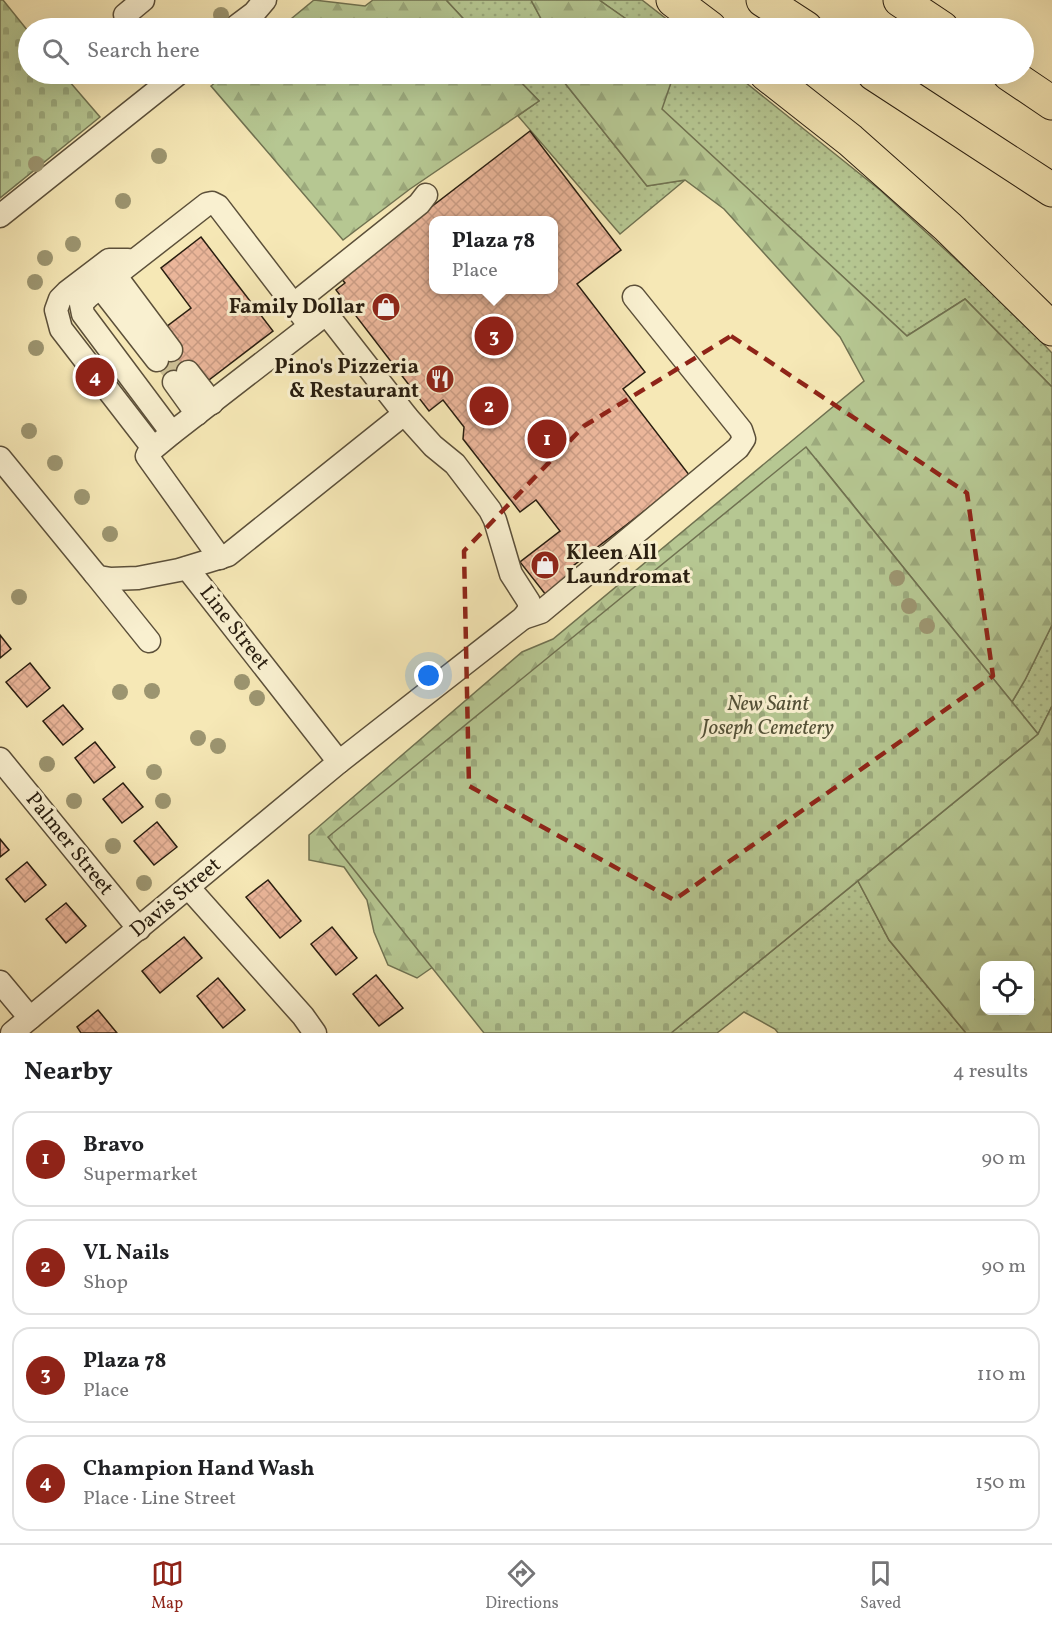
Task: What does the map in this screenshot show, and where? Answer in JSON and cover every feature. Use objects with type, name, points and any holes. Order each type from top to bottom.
[{"type":"highway","points":[[673,0],[697,18]]},
{"type":"highway","points":[[763,0],[791,18]]},
{"type":"highway","points":[[900,0],[927,18]]},
{"type":"highway","points":[[779,84],[850,140],[940,219],[1052,329]]},
{"type":"highway","points":[[889,84],[1052,190]]},
{"type":"highway","points":[[1024,84],[1052,103]]},
{"type":"street","points":[[125,15],[143,0]]},
{"type":"street","points":[[247,18],[265,0]]},
{"type":"street","points":[[0,216],[165,84]]},
{"type":"street","points":[[294,304],[420,204],[426,195]]},
{"type":"street","points":[[172,433],[83,315],[81,304],[107,281],[207,204],[212,203],[218,206],[310,326]]},
{"type":"street","points":[[136,259],[109,260],[67,292],[60,300],[56,310],[61,328],[153,448]]},
{"type":"street","points":[[107,281],[164,356]]},
{"type":"street","name":"Davis Street","points":[[21,1028],[339,762],[522,618],[541,612],[738,448],[744,440],[741,430],[634,297]]},
{"type":"street","points":[[220,558],[147,456],[153,448],[172,433],[326,315],[330,317],[407,417],[433,446],[455,464],[484,501],[493,515],[511,574],[530,605],[528,613],[522,618]]},
{"type":"street","points":[[180,377],[204,408]]},
{"type":"street","points":[[187,568],[220,558],[238,549],[399,418],[407,417]]},
{"type":"street","points":[[0,458],[149,641]]},
{"type":"street","name":"Line Street","points":[[95,574],[111,579],[128,579],[187,568],[339,762]]},
{"type":"street","name":"Palmer Street","points":[[0,759],[138,928]]},
{"type":"street","points":[[188,887],[303,1016],[315,1033]]},
{"type":"street","points":[[0,982],[21,1028]]},
{"type":"highlighted area","points":[[731,336],[967,493],[993,676],[674,900],[469,786],[464,551],[584,426]]},
{"type":"green space","points":[[0,0],[3,0],[18,19],[18,84],[72,84],[100,117],[0,198]]},
{"type":"green space","points":[[314,0],[365,6],[373,0],[446,0],[463,18],[292,18]]},
{"type":"green space","points":[[446,0],[531,0],[541,18],[463,18]]},
{"type":"green space","points":[[531,0],[599,0],[625,18],[541,18]]},
{"type":"green space","points":[[599,0],[642,0],[665,18],[625,18]]},
{"type":"green space","points":[[214,84],[523,84],[539,101],[410,189],[343,240],[211,86]]},
{"type":"green space","points":[[523,84],[566,84],[647,186],[685,180],[620,234],[518,116],[539,101]]},
{"type":"green space","points":[[566,84],[671,84],[662,109],[907,336],[965,299],[1052,387],[1052,625],[1012,702],[816,459],[482,933],[417,978],[388,965],[374,932],[367,900],[344,867],[309,860],[309,835],[522,652],[553,639],[864,381],[840,337],[724,209],[685,180],[647,186]]},
{"type":"green space","points":[[670,84],[748,84],[880,190],[1010,309],[1052,353],[1052,387],[965,299],[907,336],[661,109]]},
{"type":"green space","name":"New Saint Joseph Cemetery","points":[[806,447],[1038,734],[671,1033],[484,1033],[328,837]]},
{"type":"green space","points":[[1052,625],[1052,706],[1038,734],[1012,702]]},
{"type":"green space","points":[[1052,706],[1052,1033],[966,1033],[889,940],[858,881],[1038,734]]},
{"type":"green space","points":[[858,881],[889,940],[966,1033],[778,1033],[775,1029],[744,1012],[717,1033],[671,1033]]},
{"type":"building","points":[[530,131],[621,250],[577,284],[645,372],[623,389],[690,476],[573,566],[577,571],[546,595],[520,562],[560,531],[536,500],[520,512],[463,439],[464,427],[443,400],[429,411],[336,290],[345,283],[340,277]]},
{"type":"building","points":[[201,237],[273,331],[205,383],[172,384],[155,362],[162,330],[191,308],[161,268]]},
{"type":"building","points":[[0,635],[11,649],[0,658]]},
{"type":"building","points":[[30,663],[50,688],[27,707],[6,682]]},
{"type":"building","points":[[63,705],[83,729],[63,745],[43,721]]},
{"type":"building","points":[[95,742],[115,767],[94,783],[75,758]]},
{"type":"building","points":[[123,783],[143,807],[122,823],[103,799]]},
{"type":"building","points":[[157,822],[177,847],[154,865],[134,841]]},
{"type":"building","points":[[0,839],[9,850],[0,857]]},
{"type":"building","points":[[27,862],[46,885],[25,902],[6,879]]},
{"type":"building","points":[[268,880],[301,921],[280,938],[246,897]]},
{"type":"building","points":[[66,903],[86,926],[66,943],[46,919]]},
{"type":"building","points":[[332,927],[357,958],[336,975],[311,944]]},
{"type":"building","points":[[184,937],[202,958],[160,993],[142,971]]},
{"type":"building","points":[[376,975],[403,1008],[379,1026],[353,994]]},
{"type":"building","points":[[218,978],[245,1010],[223,1028],[197,996]]},
{"type":"building","points":[[98,1010],[117,1033],[81,1033],[77,1027]]},
{"type":"tunnel","points":[[162,357],[179,378]]},
{"type":"place","name":"Family Dollar","points":[[386,307]]},
{"type":"place","name":"Plaza 78","points":[[494,336]]},
{"type":"place","name":"Champion Hand Wash","points":[[95,377]]},
{"type":"place","name":"Pino's Pizzeria & Restaurant","points":[[440,379]]},
{"type":"place","name":"VL Nails","points":[[489,406]]},
{"type":"place","name":"Bravo","points":[[547,439]]},
{"type":"place","name":"Kleen All Laundromat","points":[[545,565]]}]
